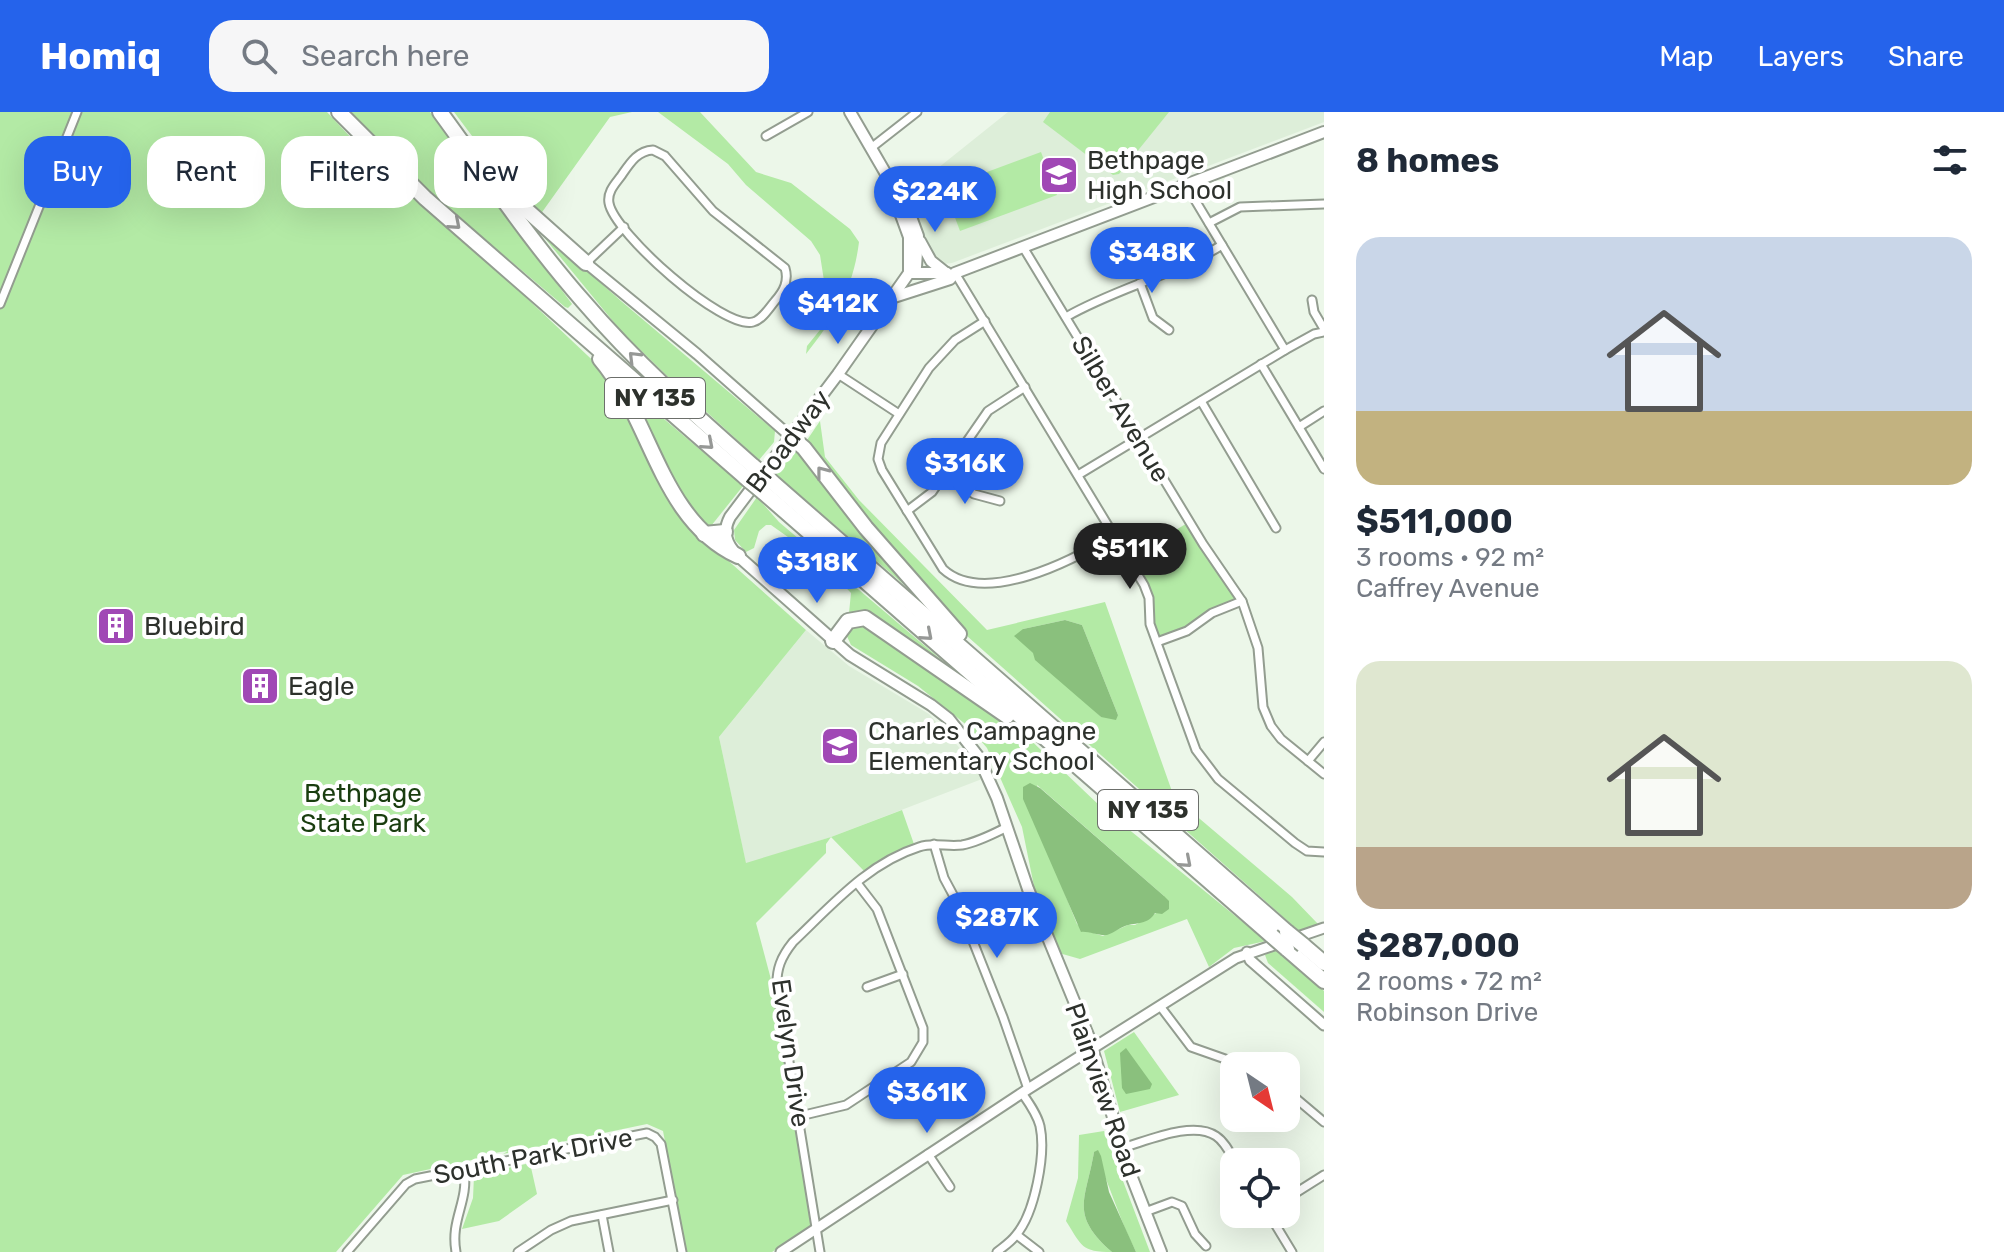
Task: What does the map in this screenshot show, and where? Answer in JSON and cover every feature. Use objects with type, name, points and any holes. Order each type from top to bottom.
[{"type":"highway","name":"NY 135","points":[[339,112],[400,175],[565,319],[749,471],[1068,759],[1324,981]]},
{"type":"highway","name":"NY 135","points":[[440,112],[458,136]]},
{"type":"highway","name":"NY 135","points":[[511,208],[600,321],[749,471]]},
{"type":"highway","points":[[522,208],[586,263]]},
{"type":"highway","points":[[565,319],[618,383],[676,501],[718,547],[738,556]]},
{"type":"highway","points":[[791,437],[804,448],[887,552],[1008,687]]},
{"type":"highway","name":"NY 135","points":[[767,487],[1008,687],[1324,963]]},
{"type":"highway","points":[[704,534],[725,532]]},
{"type":"highway","points":[[833,641],[848,621],[860,618],[869,620],[1068,759]]},
{"type":"main road","points":[[850,112],[897,197],[904,202],[931,261],[951,273]]},
{"type":"main road","points":[[909,273],[951,273],[1324,132]]},
{"type":"main road","points":[[897,197],[909,237],[909,273],[913,281],[924,286]]},
{"type":"main road","name":"Broadway","points":[[725,532],[730,517],[916,267],[918,236]]},
{"type":"main road","points":[[892,297],[950,279],[951,273]]},
{"type":"main road","name":"Plainview Road","points":[[725,532],[728,545],[738,556],[833,641],[949,719],[978,756],[1093,1049],[1122,1148],[1161,1252]]},
{"type":"street","points":[[0,304],[77,112]]},
{"type":"street","points":[[766,136],[808,112]]},
{"type":"street","points":[[871,148],[917,112]]},
{"type":"street","points":[[653,150],[665,156],[713,211],[744,238],[781,263],[787,281],[779,297],[760,319],[752,323],[738,321],[679,282],[624,227],[609,204],[609,197],[616,183],[641,152],[653,150]]},
{"type":"street","points":[[1186,185],[1285,350]]},
{"type":"street","points":[[1209,223],[1240,207],[1324,204]]},
{"type":"street","points":[[624,227],[586,263],[674,334],[791,437]]},
{"type":"street","points":[[1066,317],[1098,299],[1193,263],[1222,245]]},
{"type":"street","name":"Silber Avenue","points":[[1023,247],[1222,575],[1242,601],[1258,648],[1260,689],[1266,716],[1281,739],[1324,774]]},
{"type":"street","points":[[951,273],[985,321],[1149,593],[1150,624],[1196,750],[1207,768],[1295,843],[1307,851],[1324,852]]},
{"type":"street","points":[[1140,283],[1153,318],[1169,330]]},
{"type":"street","points":[[1078,475],[1261,364],[1324,330],[1314,312],[1312,300]]},
{"type":"street","points":[[985,321],[941,353],[881,443],[878,459],[882,470],[943,569],[957,579],[976,585],[1056,567],[1114,535]]},
{"type":"street","points":[[1261,364],[1324,469]]},
{"type":"street","points":[[838,374],[899,414]]},
{"type":"street","points":[[907,511],[932,492],[988,411],[1025,387]]},
{"type":"street","points":[[1201,401],[1276,528]]},
{"type":"street","points":[[1299,427],[1324,411]]},
{"type":"street","points":[[945,474],[974,494],[1000,501]]},
{"type":"street","points":[[1157,642],[1187,631],[1212,613],[1242,601]]},
{"type":"street","points":[[1308,761],[1324,742]]},
{"type":"street","name":"Evelyn Drive","points":[[820,1252],[777,989],[778,966],[783,954],[857,883],[885,861],[934,844],[963,845],[1007,827]]},
{"type":"street","points":[[934,844],[944,878],[959,906],[1003,1017],[1025,1091],[1037,1119],[1042,1154],[1031,1204],[1017,1235],[997,1252]]},
{"type":"street","points":[[800,1116],[846,1105],[915,1058],[923,1042],[923,1028],[877,909],[857,883]]},
{"type":"street","points":[[781,1252],[1025,1091],[1247,952],[1324,928]]},
{"type":"street","points":[[1247,952],[1250,960],[1324,1025]]},
{"type":"street","points":[[867,987],[903,974]]},
{"type":"street","points":[[1160,1006],[1191,1047],[1220,1057]]},
{"type":"street","points":[[1300,1102],[1324,1122]]},
{"type":"street","points":[[1122,1148],[1199,1129],[1211,1133],[1226,1148]]},
{"type":"street","name":"South Park Drive","points":[[347,1252],[410,1181],[639,1133],[655,1137],[661,1144],[673,1200]]},
{"type":"street","points":[[928,1154],[950,1187]]},
{"type":"street","points":[[456,1252],[454,1229],[465,1194],[464,1170]]},
{"type":"street","points":[[1300,1190],[1324,1175]]},
{"type":"street","points":[[518,1252],[561,1224],[673,1200],[682,1252]]},
{"type":"street","points":[[1145,1212],[1172,1202],[1182,1206],[1195,1234],[1206,1246]]},
{"type":"street","points":[[602,1215],[609,1252]]},
{"type":"street","points":[[1277,1228],[1292,1252]]},
{"type":"street","points":[[1017,1235],[1039,1252]]},
{"type":"shaded area","name":"Bethpage High School","points":[[1008,112],[1324,112],[1324,122],[943,264],[934,258],[903,196]]},
{"type":"shaded area","points":[[1065,620],[1082,625],[1118,715],[1116,720],[1101,717],[1035,660],[1033,653],[1014,636],[1023,629]]},
{"type":"shaded area","name":"Charles Campagne Elementary School","points":[[806,630],[849,666],[929,714],[967,756],[982,779],[831,837],[746,864],[719,737]]},
{"type":"shaded area","points":[[1030,783],[1040,788],[1164,896],[1169,901],[1169,909],[1107,935],[1081,932],[1023,799],[1023,787]]},
{"type":"shaded area","points":[[1126,1048],[1152,1084],[1150,1089],[1126,1094],[1122,1088],[1120,1053]]},
{"type":"shaded area","points":[[1098,1150],[1109,1192],[1136,1252],[1112,1252],[1090,1227],[1085,1216],[1085,1195],[1094,1152]]},
{"type":"green space","name":"Bethpage State Park","points":[[0,112],[327,112],[349,136],[281,136],[281,208],[418,208],[418,202],[516,288],[605,372],[696,532],[806,630],[719,737],[746,863],[831,837],[826,844],[826,853],[756,923],[773,987],[796,1110],[812,1226],[772,1252],[686,1252],[663,1131],[647,1124],[503,1154],[508,1151],[480,1155],[481,1158],[403,1175],[336,1252],[0,1252]]},
{"type":"green space","points":[[348,112],[430,112],[448,136],[434,136],[434,196],[418,183],[418,136],[371,136]]},
{"type":"green space","points":[[454,112],[632,112],[610,117],[547,205],[547,136],[472,136]]},
{"type":"green space","points":[[658,112],[700,112],[756,172],[791,183],[850,229],[859,242],[852,275],[841,302],[806,354],[807,346],[824,325],[827,300],[820,255],[811,241],[746,185],[728,164]]},
{"type":"green space","points":[[1050,112],[1169,112],[1119,174],[1113,175],[1043,122]]},
{"type":"green space","points":[[1041,152],[1057,195],[960,231],[944,188]]},
{"type":"green space","points":[[448,208],[501,208],[572,304],[565,307]]},
{"type":"green space","points":[[529,208],[545,208],[540,215]]},
{"type":"green space","points":[[529,219],[775,431],[774,442],[759,460],[621,331]]},
{"type":"green space","points":[[631,391],[743,486],[707,531],[683,503]]},
{"type":"green space","points":[[820,421],[825,457],[859,500],[987,630],[1105,602],[1174,797],[1292,897],[1318,924],[1300,932],[958,628],[805,443]],"holes":[[[1065,620],[1082,625],[1118,715],[1101,717],[1025,645],[1023,629]]]},
{"type":"green space","points":[[795,445],[916,595],[773,472]]},
{"type":"green space","points":[[757,497],[779,522],[971,685],[849,613],[851,593],[819,559],[771,525],[759,531],[754,548],[746,552],[735,540],[734,530]]},
{"type":"green space","points":[[1189,522],[1242,601],[1157,642],[1150,624],[1149,598],[1128,559]]},
{"type":"green space","points":[[857,623],[868,625],[1020,730],[1100,806],[1266,941],[1234,948],[1209,967],[1187,919],[1080,959],[1059,953],[1037,901],[1022,827],[987,748],[969,727],[918,686],[851,645],[845,632]],"holes":[[[1037,785],[1164,896],[1158,912],[1135,925],[1103,936],[1077,924],[1054,867]]]},
{"type":"green space","points":[[902,810],[915,847],[876,862],[865,872],[831,837]]},
{"type":"green space","points":[[1275,949],[1324,991],[1324,1012],[1268,963],[1265,955]]},
{"type":"green space","points":[[1134,1032],[1179,1095],[1120,1112],[1104,1051]]},
{"type":"green space","points":[[1104,1131],[1150,1252],[1136,1252],[1094,1152],[1085,1195],[1085,1216],[1099,1239],[1112,1252],[1094,1251],[1083,1246],[1066,1221],[1078,1178],[1079,1135]]},
{"type":"green space","points":[[530,1163],[537,1194],[499,1221],[462,1229],[473,1198],[474,1176]]},
{"type":"place","name":"Bethpage High School","points":[[1059,175]]},
{"type":"place","name":"Bluebird","points":[[116,626]]},
{"type":"place","name":"Eagle","points":[[260,686]]},
{"type":"place","name":"Charles Campagne Elementary School","points":[[840,746]]}]
